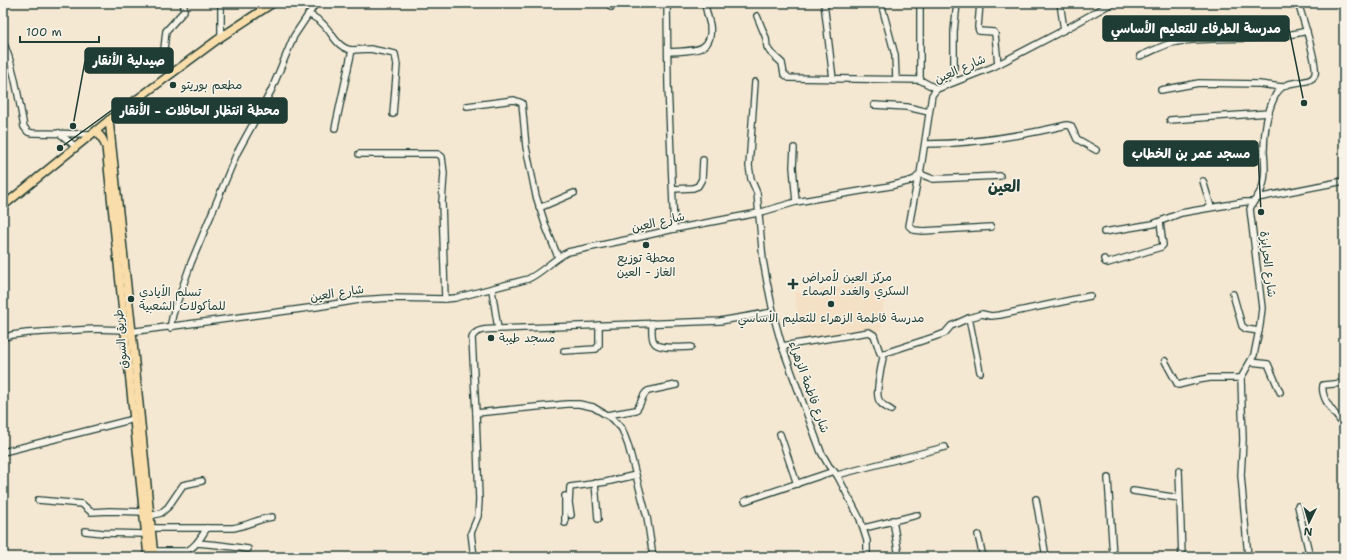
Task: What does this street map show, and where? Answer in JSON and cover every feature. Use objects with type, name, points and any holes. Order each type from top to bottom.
[{"type":"main road","points":[[3,206],[109,120],[221,37],[273,3]]},
{"type":"main road","name":"طريق السوق","points":[[109,120],[128,332],[134,419],[147,514],[151,528],[153,554]]},
{"type":"main road","name":"طريق السوق","points":[[94,133],[102,138],[106,147],[128,332],[147,514],[146,534],[148,557]]},
{"type":"street","points":[[164,49],[166,30],[184,11],[184,3]]},
{"type":"street","points":[[221,3],[221,37]]},
{"type":"street","points":[[170,328],[173,314],[192,263],[237,153],[262,110],[294,36],[316,3]]},
{"type":"street","points":[[667,3],[668,99],[674,228]]},
{"type":"street","points":[[668,52],[699,49],[708,43],[710,39],[710,26],[705,3]]},
{"type":"street","points":[[824,3],[833,79]]},
{"type":"street","points":[[881,3],[895,55],[896,79]]},
{"type":"street","points":[[920,3],[920,80]]},
{"type":"street","points":[[954,82],[954,31],[957,3]]},
{"type":"street","points":[[980,3],[979,31],[994,32],[998,64]]},
{"type":"street","points":[[1060,3],[1064,30]]},
{"type":"street","name":"شارع العين","points":[[3,338],[27,333],[95,329],[128,332],[170,328],[372,299],[445,300],[492,290],[528,279],[536,275],[558,257],[568,252],[674,228],[758,213],[796,202],[890,186],[910,181],[919,175],[932,95],[937,89],[998,64],[1112,3]]},
{"type":"street","points":[[1104,232],[1160,222],[1181,213],[1244,202],[1252,202],[1257,198],[1262,188],[1265,168],[1264,150],[1266,128],[1274,98],[1278,90],[1286,85],[1308,80],[1313,78],[1316,74],[1307,31],[1298,3]]},
{"type":"street","points":[[308,14],[324,24],[340,46],[352,50],[370,49],[395,54],[397,66],[393,114]]},
{"type":"street","points":[[757,16],[766,38],[767,47],[770,52],[782,63],[784,74],[789,78],[920,80],[937,89]]},
{"type":"street","points":[[1140,56],[1177,42],[1203,39],[1270,38],[1307,31]]},
{"type":"street","points":[[3,42],[16,86],[24,127],[28,132],[94,133]]},
{"type":"street","points":[[335,128],[352,50]]},
{"type":"street","name":"شارع فاطمة الزهراء","points":[[755,82],[749,166],[750,175],[757,193],[763,260],[773,312],[782,346],[821,452],[826,462],[836,473],[864,528],[867,541],[867,557]]},
{"type":"street","points":[[1161,90],[1199,84],[1259,84],[1282,88]]},
{"type":"street","points":[[467,106],[514,100],[522,103],[526,147],[536,196],[539,208],[558,257]]},
{"type":"street","points":[[874,105],[907,107],[929,112]]},
{"type":"street","points":[[1170,120],[1269,113]]},
{"type":"street","points":[[925,144],[962,143],[1002,139],[1067,125],[1071,126],[1077,139],[1096,150]]},
{"type":"street","points":[[59,133],[76,147]]},
{"type":"street","points":[[794,148],[793,167],[796,202]]},
{"type":"street","points":[[359,154],[438,154],[442,157],[444,173],[442,202],[445,300]]},
{"type":"street","points":[[673,189],[696,188],[702,179],[703,160]]},
{"type":"street","points":[[991,227],[923,231],[914,230],[909,226],[919,175],[933,178],[1000,176]]},
{"type":"street","points":[[1203,181],[1212,207]]},
{"type":"street","points":[[1257,198],[1344,181]]},
{"type":"street","points":[[539,208],[574,193]]},
{"type":"street","name":"شارع الحرايزة","points":[[1241,378],[1251,362],[1256,349],[1262,308],[1250,209],[1252,202]]},
{"type":"street","points":[[1104,259],[1105,262],[1108,263],[1161,247],[1163,245],[1160,222]]},
{"type":"street","points":[[492,290],[498,329]]},
{"type":"street","points":[[1233,294],[1242,326],[1246,329],[1259,331]]},
{"type":"street","points":[[782,346],[869,332],[876,338],[880,353],[884,353],[940,335],[951,326],[982,314],[991,316],[1000,315],[1090,296]]},
{"type":"street","points":[[474,557],[471,533],[478,516],[479,500],[473,335],[479,331],[498,329],[720,321],[773,312]]},
{"type":"street","points":[[969,318],[980,372]]},
{"type":"street","points":[[652,323],[653,341],[656,344],[663,347],[691,347]]},
{"type":"street","points":[[564,351],[596,349],[599,345],[599,326]]},
{"type":"street","points":[[884,353],[880,373],[878,398],[882,405],[891,410]]},
{"type":"street","points":[[1165,362],[1178,385],[1210,378],[1241,378],[1243,435],[1241,481],[1248,557]]},
{"type":"street","points":[[1251,362],[1268,364],[1280,392]]},
{"type":"street","points":[[1344,383],[1327,384],[1323,385],[1322,387],[1323,395],[1344,426]]},
{"type":"street","points":[[607,415],[636,410],[640,407],[644,393],[676,385]]},
{"type":"street","points":[[476,413],[579,404],[593,407],[607,415],[619,425],[625,435],[647,517],[653,557]]},
{"type":"street","points":[[3,452],[134,419]]},
{"type":"street","points":[[780,434],[797,484]]},
{"type":"street","points":[[745,501],[836,473],[945,447]]},
{"type":"street","points":[[1178,471],[1182,557]]},
{"type":"street","points":[[565,523],[566,488],[636,475]]},
{"type":"street","points":[[1108,478],[1113,557]]},
{"type":"street","points":[[38,500],[82,504],[91,512],[108,511],[147,514],[161,513],[168,507],[183,485],[202,481]]},
{"type":"street","points":[[595,483],[598,519]]},
{"type":"street","points":[[570,487],[569,502],[571,515]]},
{"type":"street","points":[[1133,491],[1179,498]]},
{"type":"street","points":[[1036,499],[1046,557]]},
{"type":"street","points":[[1298,506],[1310,557]]},
{"type":"street","points":[[864,528],[917,514]]},
{"type":"street","points":[[151,528],[207,528],[243,526],[262,518],[272,517]]},
{"type":"street","points":[[894,520],[899,557]]},
{"type":"street","points":[[153,554],[186,551],[197,543],[207,528]]},
{"type":"street","points":[[85,531],[110,534],[146,534]]},
{"type":"street","points":[[978,535],[983,557]]},
{"type":"street","points":[[197,543],[248,549]]},
{"type":"shaded area","points":[[886,280],[881,330],[802,341],[794,293]]},
{"type":"place","name":"مطعم بوريتو","points":[[173,85]]},
{"type":"place","name":"مدرسة الطرفاء للتعليم الأساسي","points":[[1304,103]]},
{"type":"place","name":"صيدلية الأنقار","points":[[73,126]]},
{"type":"place","name":"محطة انتظار الحافلات - الأنقار","points":[[60,148]]},
{"type":"place","name":"مسجد عمر بن الخطاب","points":[[1261,212]]},
{"type":"place","name":"محطة توزيع الغاز - العين","points":[[646,245]]},
{"type":"place","name":"مركز العين لأمراض السكري والغدد الصماء","points":[[793,284]]},
{"type":"place","name":"تسلم الأيادي للمأكولات الشعبية","points":[[131,299]]},
{"type":"place","name":"مدرسة فاطمة الزهراء للتعليم الأساسي","points":[[831,304]]},
{"type":"place","name":"مسجد طيبة","points":[[491,338]]},
{"type":"district","name":"العين","points":[[1004,186]]}]
